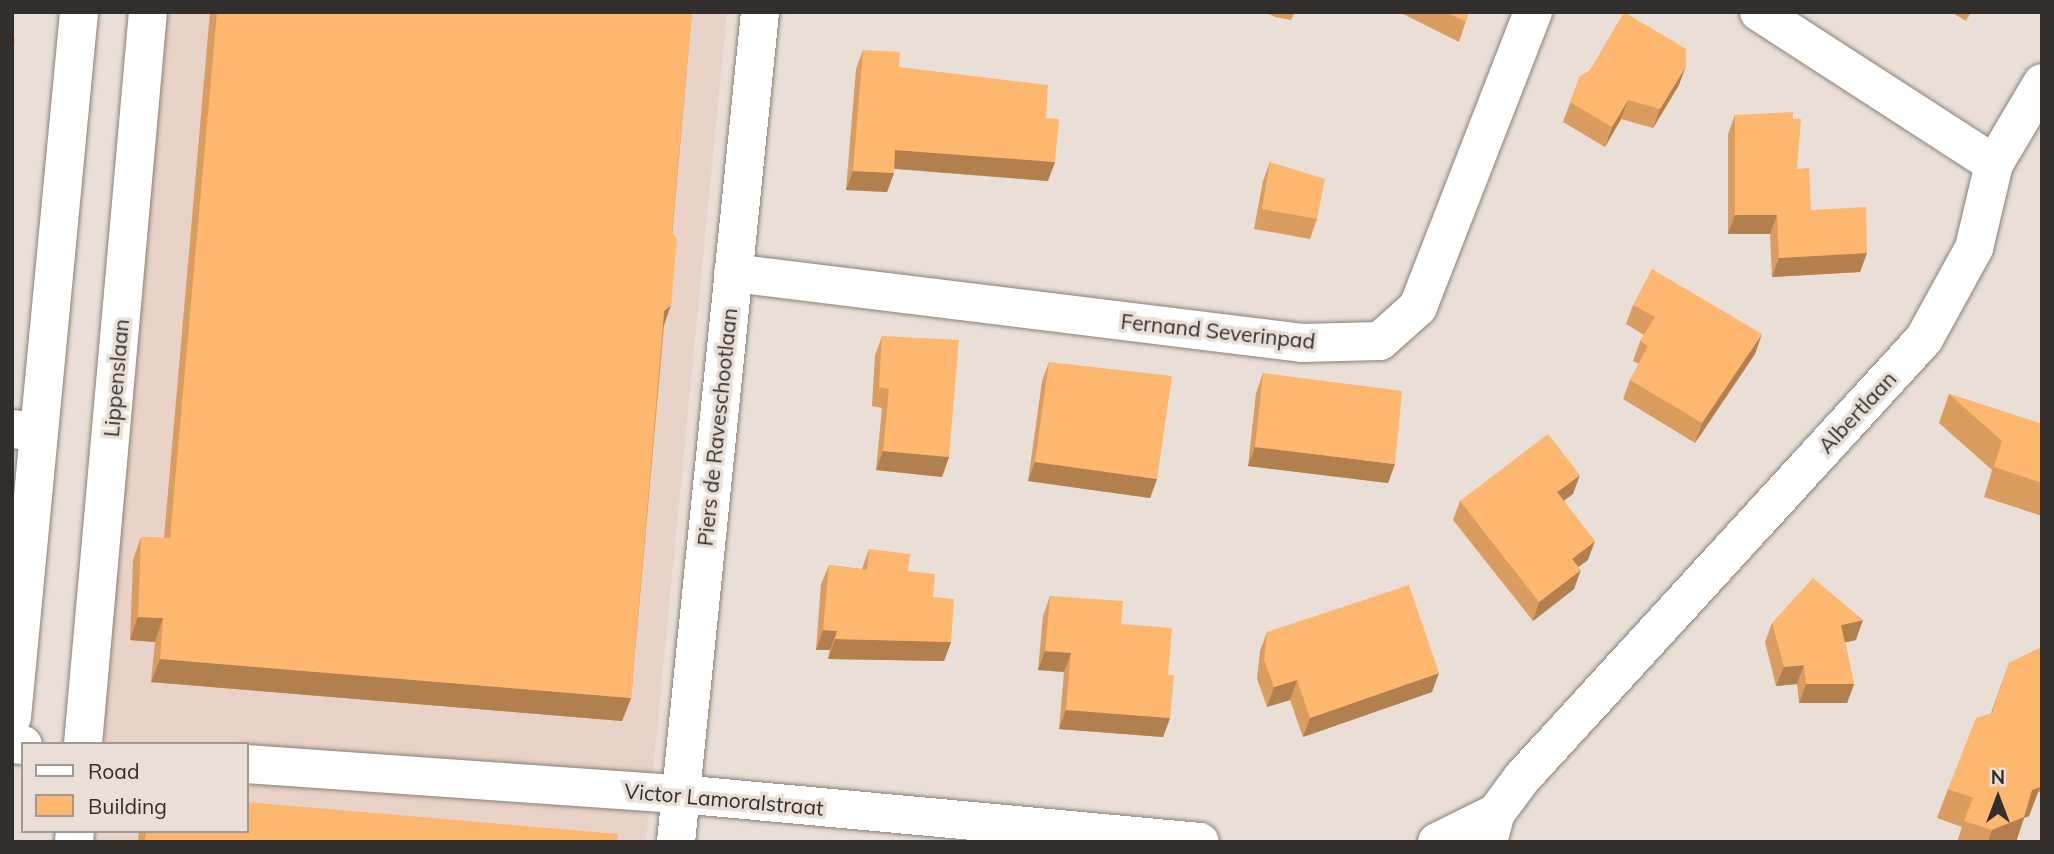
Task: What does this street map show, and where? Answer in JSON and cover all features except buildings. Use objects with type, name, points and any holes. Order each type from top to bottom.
[{"type":"street","points":[[12,717],[25,430],[79,12]]},
{"type":"street","name":"Lippenslaan","points":[[83,742],[148,12]]},
{"type":"street","name":"Piers de Raveschootlaan","points":[[676,842],[760,12]]},
{"type":"street","name":"Fernand Severinpad","points":[[733,273],[1302,343],[1380,341],[1418,307],[1533,12]]},
{"type":"street","points":[[1759,12],[1994,164]]},
{"type":"street","name":"Albertlaan","points":[[1492,827],[1924,339],[1974,248],[1994,164],[2042,83]]},
{"type":"street","name":"Victor Lamoralstraat","points":[[248,764],[680,794],[1200,842]]},
{"type":"street","points":[[1437,842],[1492,827]]},
{"type":"shaded area","points":[[167,12],[727,12],[646,842],[91,842],[92,833],[248,833],[248,742],[100,742]]}]
